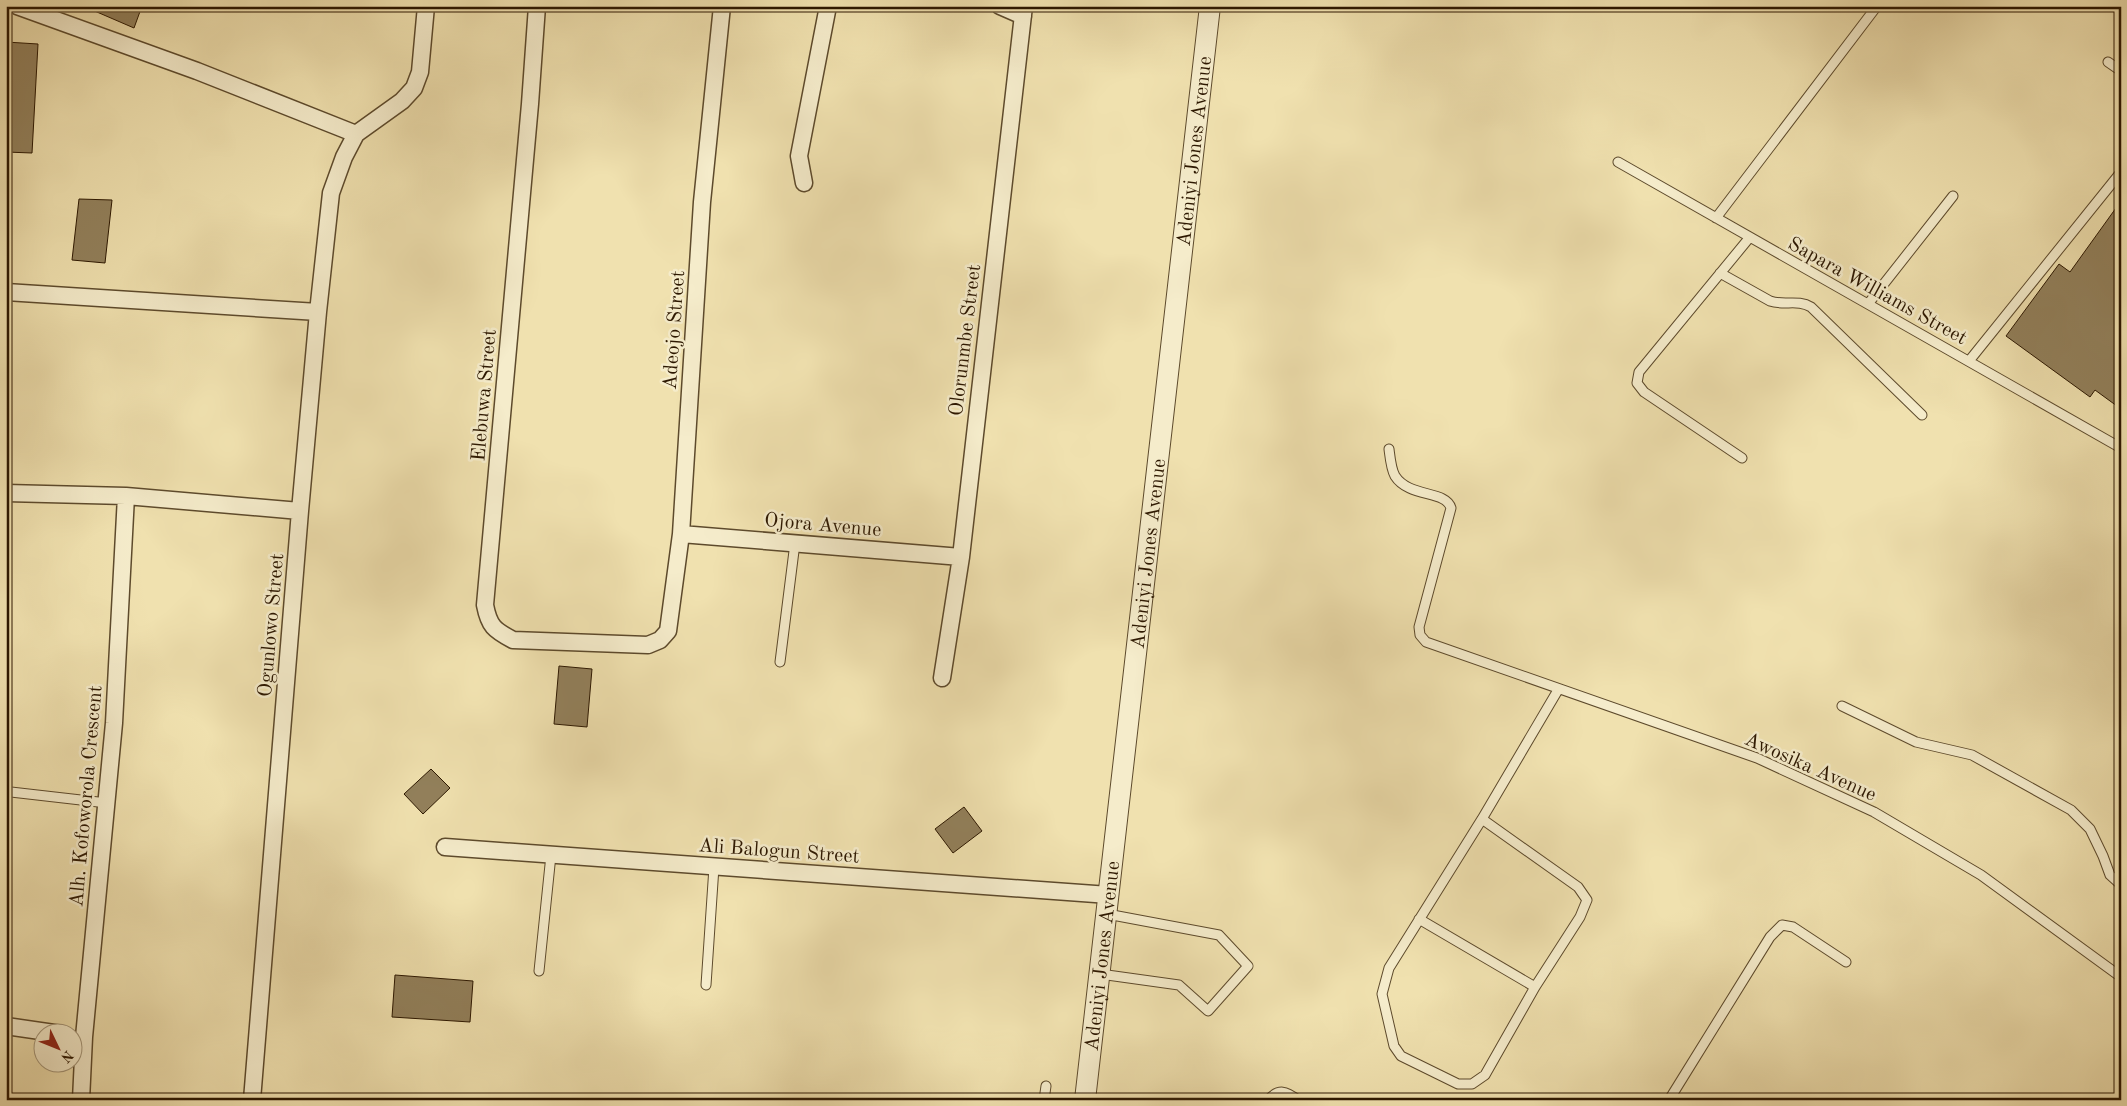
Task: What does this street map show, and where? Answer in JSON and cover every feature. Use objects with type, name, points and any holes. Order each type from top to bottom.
[{"type":"street","points":[[18,6],[197,71],[356,134],[402,101],[414,88],[420,72],[426,6]]},
{"type":"street","name":"Elebuwa Street","points":[[537,6],[530,104],[485,605],[488,620],[498,632],[514,640],[648,645]]},
{"type":"street","name":"Adeojo Street","points":[[648,645],[660,640],[668,631],[681,534],[702,202],[722,6]]},
{"type":"street","points":[[804,183],[799,156],[828,6]]},
{"type":"street","points":[[1000,6],[1023,11]]},
{"type":"street","name":"Adeniyi Jones Avenue","points":[[1084,1100],[1108,905],[1210,6]]},
{"type":"street","name":"Olorunmbe Street","points":[[942,678],[961,557],[1023,11]]},
{"type":"street","name":"Ogunlowo Street","points":[[252,1100],[318,312],[331,193],[344,157],[356,134]]},
{"type":"street","points":[[6,292],[318,312]]},
{"type":"street","points":[[6,493],[126,496],[300,511]]},
{"type":"street","name":"Alh. Kofoworola Crescent","points":[[79,1024],[114,723],[126,496]]},
{"type":"street","name":"Ojora Avenue","points":[[681,534],[961,557]]},
{"type":"street","name":"Ali Balogun Street","points":[[445,848],[714,867],[1108,905]]},
{"type":"street","points":[[6,1026],[32,1030]]},
{"type":"street","name":"Alh. Kofoworola Crescent","points":[[80,1074],[82,1100]]},
{"type":"lane","points":[[1716,218],[1877,6]]},
{"type":"lane","points":[[2108,62],[2121,71]]},
{"type":"lane","name":"Sapara Williams Street","points":[[1618,162],[2121,448]]},
{"type":"lane","points":[[1969,361],[2121,172]]},
{"type":"lane","points":[[1868,304],[1953,196]]},
{"type":"lane","points":[[1742,458],[1644,392],[1637,383],[1639,372],[1750,237]]},
{"type":"lane","points":[[1720,273],[1777,304],[1803,302],[1811,307],[1922,415]]},
{"type":"lane","name":"Awosika Avenue","points":[[1389,449],[1395,475],[1405,485],[1417,492],[1444,498],[1451,508],[1419,627],[1420,635],[1426,642],[1558,690],[1757,758],[1874,812],[1981,875],[2121,977]]},
{"type":"lane","points":[[780,662],[794,543]]},
{"type":"lane","points":[[1482,819],[1578,887],[1587,900],[1580,917],[1535,987],[1485,1075],[1472,1084],[1458,1084],[1401,1056],[1394,1046],[1382,994],[1389,968],[1482,819],[1558,690]]},
{"type":"lane","points":[[1842,706],[1916,742],[1972,755],[2071,810],[2090,829],[2110,875],[2121,885]]},
{"type":"lane","points":[[11,792],[106,803]]},
{"type":"lane","points":[[539,971],[551,855]]},
{"type":"lane","points":[[706,986],[714,867]]},
{"type":"lane","points":[[1100,974],[1179,985],[1208,1011],[1248,966],[1219,935],[1108,905]]},
{"type":"lane","points":[[1419,919],[1535,987]]},
{"type":"lane","points":[[1669,1100],[1770,937],[1782,925],[1792,926],[1846,962]]},
{"type":"lane","points":[[1044,1100],[1046,1086]]},
{"type":"lane","points":[[1268,1100],[1272,1095],[1281,1091],[1287,1092],[1298,1100]]},
{"type":"building","points":[[83,6],[142,6],[134,28]]},
{"type":"building","points":[[6,42],[38,44],[32,153],[6,152]]},
{"type":"building","points":[[79,199],[112,200],[105,263],[72,260]]},
{"type":"building","points":[[2121,201],[2121,409],[2095,390],[2090,397],[2006,336],[2059,264],[2070,272]]},
{"type":"building","points":[[559,666],[592,669],[587,727],[554,724]]},
{"type":"building","points":[[431,769],[450,788],[423,814],[404,794]]},
{"type":"building","points":[[964,807],[982,831],[953,853],[935,829]]},
{"type":"building","points":[[395,975],[473,981],[470,1022],[392,1017]]}]
